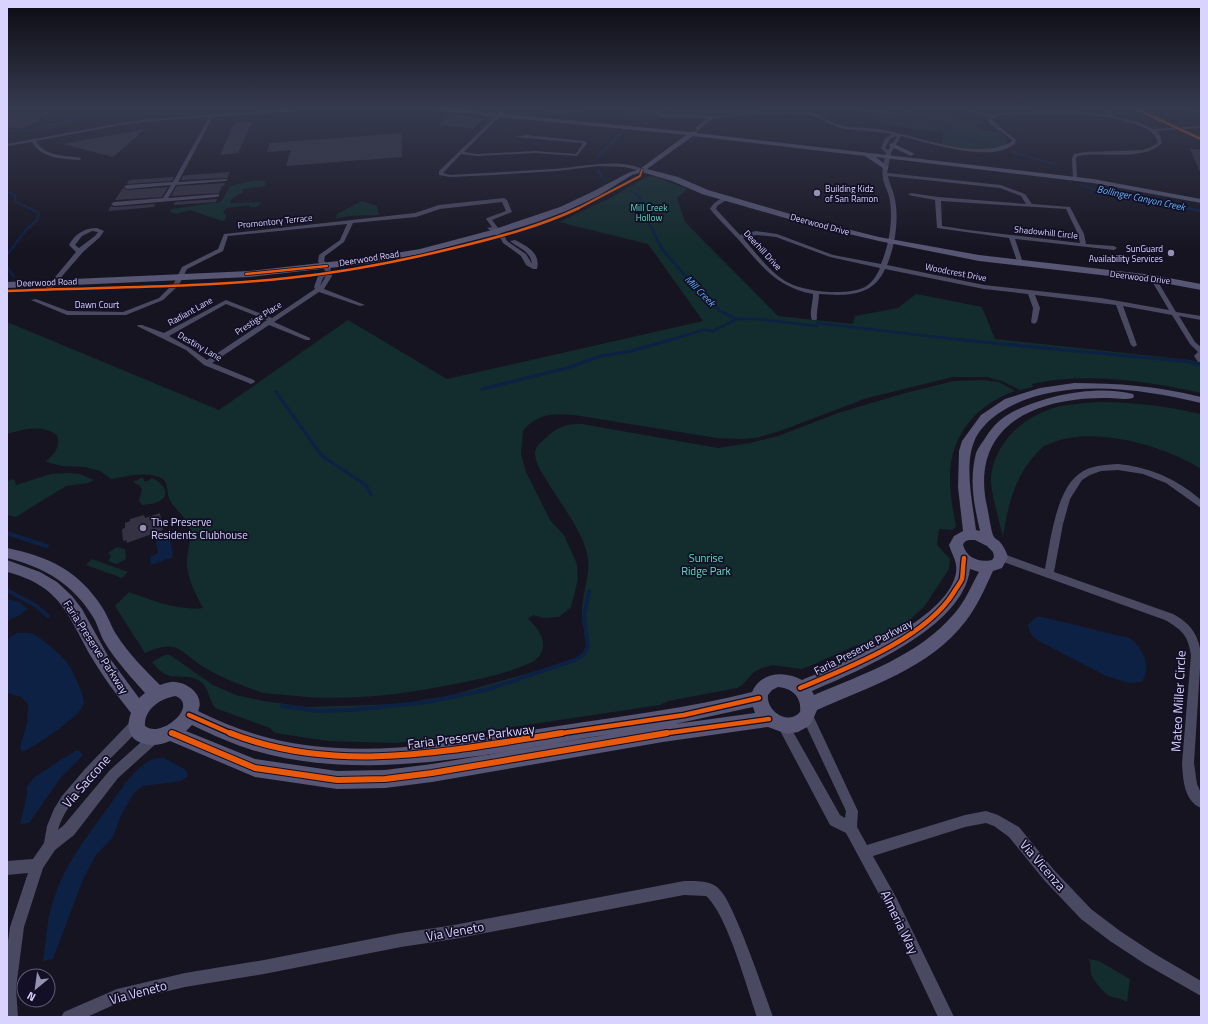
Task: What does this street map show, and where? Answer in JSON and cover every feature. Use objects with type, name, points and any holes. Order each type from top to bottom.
[{"type":"street","points":[[58,156],[79,159]]},
{"type":"street","points":[[165,199],[189,156]]},
{"type":"street","name":"Deerwood Drive","points":[[458,156],[441,172],[441,174],[450,176],[557,170],[586,166],[624,166],[675,179],[726,198],[809,222],[891,240],[979,258],[1153,278],[1201,287]]},
{"type":"street","points":[[578,156],[586,166]]},
{"type":"street","name":"Deerwood Road","points":[[7,285],[51,286],[179,281],[256,280],[327,269],[498,234],[563,209],[595,194],[630,174],[642,170],[662,156]]},
{"type":"street","points":[[866,156],[875,159],[886,171],[1002,187],[1023,194],[1030,205]]},
{"type":"street","name":"Deerhill Drive","points":[[726,198],[715,205],[713,209],[780,281],[798,289],[816,293],[853,292],[867,288],[875,281],[883,267],[891,240],[893,205],[886,171],[888,156]]},
{"type":"street","points":[[903,156],[1075,177],[1201,201]]},
{"type":"street","points":[[921,156],[1201,196]]},
{"type":"street","points":[[1075,156],[1074,158],[1075,177]]},
{"type":"street","points":[[127,187],[226,180]]},
{"type":"street","points":[[114,204],[216,195]]},
{"type":"street","name":"Shadowhill Circle","points":[[911,195],[938,199],[1068,208],[1081,234],[1083,245],[968,232],[939,227]]},
{"type":"street","points":[[937,234],[939,227],[938,199]]},
{"type":"street","name":"Promontory Terrace","points":[[179,281],[184,268],[221,250],[226,235],[416,214],[439,207],[504,200],[509,212],[489,219],[490,222],[487,224],[490,229],[498,234]]},
{"type":"street","points":[[327,269],[331,261],[327,252],[342,241],[351,222]]},
{"type":"street","points":[[51,286],[80,252],[100,236],[101,231],[93,229],[87,230],[74,241],[72,245],[80,252]]},
{"type":"street","name":"Woodcrest Drive","points":[[739,237],[756,233],[777,236],[822,253],[984,287],[1101,300],[1201,318]]},
{"type":"street","points":[[498,234],[530,252],[536,259],[535,268],[528,264],[521,253],[505,242],[498,234]]},
{"type":"street","points":[[1011,237],[1020,263]]},
{"type":"street","points":[[1083,245],[1114,248]]},
{"type":"street","name":"Prestige Place","points":[[207,362],[323,288],[329,276],[327,269]]},
{"type":"street","points":[[1153,278],[1192,343],[1201,351],[1198,356],[1201,360]]},
{"type":"street","name":"Dawn Court","points":[[34,300],[68,313],[124,314],[161,299],[179,281]]},
{"type":"street","name":"Deerwood Road","points":[[7,291],[51,286]]},
{"type":"street","points":[[319,290],[362,304]]},
{"type":"street","points":[[814,319],[813,314],[816,305],[816,293]]},
{"type":"street","points":[[1031,293],[1037,305],[1037,316],[1034,322]]},
{"type":"street","name":"Radiant Lane","points":[[164,336],[226,302],[270,321]]},
{"type":"street","points":[[1119,304],[1134,345]]},
{"type":"street","points":[[270,321],[308,339]]},
{"type":"street","name":"Destiny Lane","points":[[140,326],[164,336],[188,349],[207,362],[251,382]]},
{"type":"street","points":[[970,535],[963,471],[968,441],[985,418],[999,408],[1016,399],[1036,393],[1078,386],[1134,388],[1201,400]]},
{"type":"street","points":[[988,540],[978,476],[982,455],[989,439],[1015,414],[1034,405],[1053,400],[1074,396],[1098,395],[1124,395],[1152,398],[1201,408]]},
{"type":"street","points":[[1049,574],[1059,519],[1065,502],[1080,477],[1095,469],[1113,467],[1138,469],[1156,475],[1188,493],[1201,505]]},
{"type":"street","points":[[970,535],[988,540],[997,548],[1001,557],[997,564],[988,567],[975,565],[964,558],[957,549],[957,542],[962,537],[970,535]]},
{"type":"street","name":"Faria Preserve Parkway","points":[[7,553],[27,557],[49,565],[85,592],[100,614],[113,643],[130,667],[157,694]]},
{"type":"street","name":"Mateo Miller Circle","points":[[1001,557],[1169,616],[1189,631],[1194,639],[1196,654],[1188,764],[1189,780],[1192,792],[1201,802]]},
{"type":"street","name":"Faria Preserve Parkway","points":[[800,688],[843,670],[908,635],[930,621],[947,604],[959,586],[965,569],[964,558]]},
{"type":"street","name":"Faria Preserve Parkway","points":[[7,566],[40,578],[58,591],[72,608],[137,717]]},
{"type":"street","points":[[171,733],[254,768],[337,780],[385,779],[432,773],[648,736],[776,722],[798,724],[808,710],[897,666],[921,653],[943,637],[972,601],[988,567]]},
{"type":"street","points":[[808,710],[806,694],[800,688],[786,680],[770,681],[764,685],[760,691],[758,698],[760,705],[776,722],[835,820],[851,828]]},
{"type":"street","points":[[166,690],[183,690],[189,694],[192,700],[192,707],[189,715],[178,728],[171,733],[154,738],[141,734],[137,730],[137,717],[144,704],[157,694],[166,690]]},
{"type":"street","name":"Faria Preserve Parkway","points":[[189,715],[228,734],[271,747],[311,754],[353,757],[446,751],[672,717],[724,707],[758,698]]},
{"type":"street","name":"Almeria Way","points":[[808,710],[821,746],[852,810],[851,828],[892,904],[946,1017]]},
{"type":"street","name":"Via Saccone","points":[[50,845],[53,826],[62,808],[137,717]]},
{"type":"street","name":"Via Saccone","points":[[10,1017],[9,988],[17,927],[37,866],[50,845],[69,830],[114,774],[154,738]]},
{"type":"street","name":"Via Vicenza","points":[[864,852],[965,821],[986,818],[998,821],[1014,832],[1049,875],[1086,914],[1115,936],[1150,959],[1201,989]]},
{"type":"street","points":[[7,868],[37,866]]},
{"type":"street","name":"Via Veneto","points":[[69,1017],[117,996],[185,980],[264,967],[401,940],[454,932],[684,888],[698,888],[712,892],[723,908],[765,1017]]},
{"type":"green space","name":"Mill Creek Hollow","points":[[654,176],[687,189],[677,198],[685,222],[778,316],[853,324],[855,316],[898,308],[916,294],[982,307],[995,339],[1191,360],[1201,363],[1201,393],[1138,382],[1096,378],[1053,380],[1032,384],[1033,387],[1020,390],[1002,381],[987,377],[953,377],[867,398],[780,431],[756,438],[738,439],[717,438],[574,415],[559,414],[546,416],[534,421],[523,431],[521,454],[526,472],[550,520],[564,535],[577,564],[578,579],[571,607],[559,617],[543,618],[533,615],[528,619],[538,630],[543,643],[543,649],[536,660],[519,668],[501,673],[435,688],[372,696],[329,698],[260,692],[216,674],[174,647],[163,647],[145,653],[115,606],[129,592],[184,608],[203,608],[193,587],[188,571],[187,560],[190,536],[189,526],[171,502],[166,483],[162,478],[153,475],[141,474],[111,479],[100,471],[85,467],[62,466],[46,462],[57,447],[57,435],[45,430],[33,428],[7,434],[7,322],[219,410],[348,320],[447,379],[703,321],[648,244],[559,222],[614,196],[646,177]]},
{"type":"green space","points":[[256,180],[266,181],[265,186],[243,189],[243,193],[231,200],[230,203],[261,202],[257,207],[249,207],[249,205],[226,208],[223,213],[226,215],[225,220],[222,221],[190,210],[176,214],[170,212],[171,209],[221,202],[230,186]]},
{"type":"green space","points":[[362,201],[377,206],[379,215],[352,216],[336,219],[337,214]]},
{"type":"green space","name":"Sunrise Ridge Park","points":[[982,380],[999,382],[1015,391],[1001,397],[977,414],[967,425],[954,450],[951,464],[950,486],[956,526],[952,530],[939,529],[937,545],[950,559],[949,569],[924,607],[904,625],[866,645],[857,645],[810,666],[801,669],[773,665],[754,672],[742,685],[737,688],[668,701],[660,705],[433,739],[395,743],[328,741],[275,733],[270,728],[215,708],[205,687],[200,681],[188,677],[175,677],[167,675],[157,668],[152,662],[164,655],[170,655],[213,685],[236,695],[263,701],[308,707],[399,704],[452,695],[574,660],[581,656],[587,646],[582,608],[588,561],[587,553],[580,535],[570,516],[537,464],[535,451],[537,446],[555,430],[567,425],[582,424],[718,448],[750,443],[778,436],[838,413],[905,393],[954,381]]},
{"type":"green space","points":[[1097,402],[1149,405],[1201,414],[1201,469],[1169,453],[1151,446],[1131,441],[1091,436],[1073,437],[1057,441],[1043,447],[1026,466],[1011,500],[1003,537],[991,478],[993,465],[998,452],[1005,441],[1014,431],[1036,415],[1061,406]]},
{"type":"green space","points":[[51,474],[80,474],[94,480],[88,483],[66,486],[16,517],[7,515],[7,481],[14,479],[16,485]]},
{"type":"green space","points":[[143,477],[144,481],[148,481],[152,478],[161,484],[164,488],[165,494],[161,500],[155,503],[142,505],[139,501],[142,489],[133,482]]},
{"type":"green space","points":[[117,547],[125,549],[126,559],[116,564],[108,561],[111,556],[108,553]]},
{"type":"green space","points":[[92,559],[128,572],[122,578],[86,565]]},
{"type":"green space","points":[[1089,959],[1099,961],[1130,979],[1127,1002],[1109,996],[1102,990],[1091,974]]},
{"type":"water","points":[[169,531],[173,557],[151,565],[150,557],[158,553],[155,536]]},
{"type":"water","points":[[7,599],[20,602],[27,609],[20,615],[7,621]]},
{"type":"water","points":[[1036,617],[1042,617],[1129,638],[1139,647],[1146,664],[1145,676],[1142,682],[1129,683],[1106,676],[1034,638],[1028,625]]},
{"type":"water","points":[[18,633],[33,634],[64,658],[84,699],[82,708],[67,723],[46,738],[22,752],[20,747],[27,723],[28,704],[21,697],[7,693],[7,642],[10,637]]},
{"type":"water","points":[[75,751],[79,751],[83,755],[61,777],[29,823],[20,824],[27,795],[27,786],[36,776]]},
{"type":"water","points":[[157,758],[164,758],[186,770],[188,776],[181,781],[143,786],[134,793],[121,815],[113,837],[96,855],[84,877],[53,959],[43,961],[48,921],[52,906],[64,874],[70,863],[91,830],[129,779],[142,766]]},
{"type":"building","points":[[289,156],[402,156],[402,157],[286,166]]},
{"type":"building","points":[[1193,156],[1201,156],[1201,174]]},
{"type":"building","points":[[230,172],[227,178],[181,180],[183,176],[188,175]]},
{"type":"building","points":[[174,177],[172,181],[127,184],[129,180]]},
{"type":"building","points":[[225,183],[219,193],[171,196],[177,186]]},
{"type":"building","points":[[168,187],[162,197],[115,200],[123,188],[127,190]]},
{"type":"building","points":[[217,199],[216,202],[174,205],[175,202]]},
{"type":"building","points":[[155,204],[154,207],[108,211],[111,206]]},
{"type":"building","name":"The Preserve Residents Clubhouse","points":[[160,513],[163,530],[127,543],[126,540],[123,541],[122,529],[125,528],[125,523],[130,521],[130,519],[144,515],[145,518]]},
{"type":"waterway","name":"Mill Creek","points":[[595,159],[598,156]]},
{"type":"waterway","name":"Bollinger Canyon Creek","points":[[1026,156],[1054,164]]},
{"type":"waterway","name":"Mill Creek","points":[[598,170],[602,178],[606,181]]},
{"type":"waterway","name":"Bollinger Canyon Creek","points":[[1081,185],[1093,189],[1191,209]]},
{"type":"waterway","name":"Mill Creek","points":[[630,191],[637,195],[649,209]]},
{"type":"waterway","points":[[7,192],[15,195],[16,202],[31,209]]},
{"type":"waterway","name":"Bollinger Canyon Creek","points":[[1186,208],[1191,209]]},
{"type":"waterway","points":[[7,255],[25,231],[37,220],[39,213],[31,209]]},
{"type":"waterway","name":"Mill Creek","points":[[649,209],[647,219],[662,249],[704,297],[720,311],[737,319]]},
{"type":"waterway","name":"Bollinger Canyon Creek","points":[[1191,209],[1201,211]]},
{"type":"waterway","points":[[7,267],[14,277]]},
{"type":"waterway","points":[[667,341],[703,330],[713,331],[737,319]]},
{"type":"waterway","name":"Mill Creek","points":[[737,319],[758,319],[817,326]]},
{"type":"waterway","points":[[817,323],[945,338]]},
{"type":"waterway","points":[[946,338],[970,341]]},
{"type":"waterway","points":[[482,389],[567,368],[601,356],[631,351],[670,340]]},
{"type":"waterway","points":[[962,340],[970,341]]},
{"type":"waterway","points":[[970,341],[1191,362],[1201,366]]},
{"type":"waterway","points":[[276,392],[322,456],[366,485],[371,495]]},
{"type":"waterway","points":[[7,533],[47,546]]},
{"type":"waterway","points":[[7,590],[35,605],[48,616]]},
{"type":"waterway","points":[[282,706],[318,711],[351,710],[428,702],[489,689],[575,660],[582,656],[588,647],[584,616],[589,591]]},
{"type":"cycle path","points":[[7,291],[218,284],[288,278],[375,265],[486,240],[532,226],[576,210],[597,200],[640,176],[642,170]]},
{"type":"cycle path","points":[[246,274],[327,266]]},
{"type":"cycle path","points":[[800,688],[874,655],[902,639],[928,621],[948,601],[961,580],[964,558]]},
{"type":"cycle path","points":[[189,715],[239,737],[271,747],[307,754],[343,757],[379,757],[452,750],[634,723],[684,715],[759,698]]},
{"type":"cycle path","points":[[171,733],[255,768],[337,780],[385,779],[432,773],[663,734],[769,719]]},
{"type":"place","name":"Building Kidz of San Ramon","points":[[817,193]]},
{"type":"place","name":"SunGuard Availability Services","points":[[1171,253]]},
{"type":"place","name":"The Preserve Residents Clubhouse","points":[[143,528]]}]
